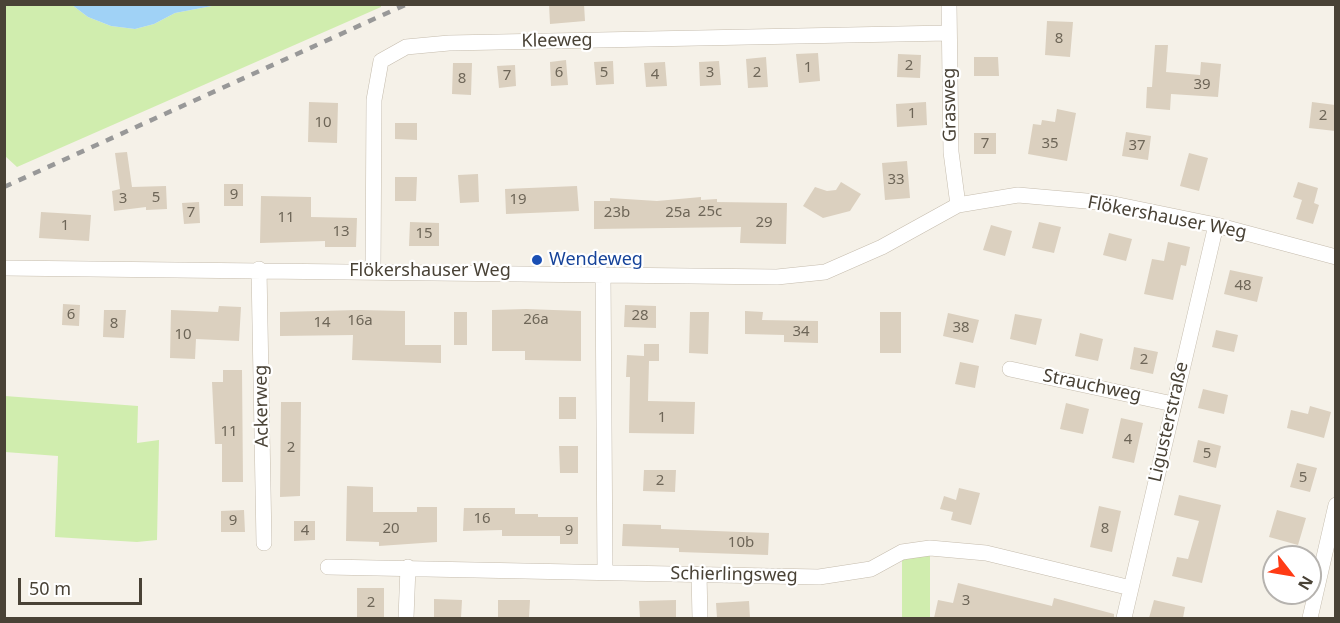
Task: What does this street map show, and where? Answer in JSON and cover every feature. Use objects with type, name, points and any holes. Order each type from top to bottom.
[{"type":"street","name":"Grasweg","points":[[949,4],[951,152],[958,205]]},
{"type":"street","name":"Kleeweg","points":[[373,271],[374,100],[381,61],[406,47],[449,43],[948,33]]},
{"type":"street","name":"Flökershauser Weg","points":[[4,268],[259,269],[777,277],[825,272],[882,247],[958,205],[1018,195],[1109,203],[1216,225],[1335,257]]},
{"type":"street","name":"Ligusterstraße","points":[[1124,618],[1216,225]]},
{"type":"street","name":"Ackerweg","points":[[259,269],[264,543]]},
{"type":"street","points":[[603,274],[604,572]]},
{"type":"street","name":"Strauchweg","points":[[1010,369],[1173,404]]},
{"type":"street","points":[[1310,618],[1335,505]]},
{"type":"street","name":"Schierlingsweg","points":[[328,567],[819,577],[871,569],[902,552],[930,548],[986,553],[1131,588]]},
{"type":"street","points":[[406,618],[408,567]]},
{"type":"street","points":[[699,574],[700,618]]},
{"type":"green space","points":[[5,5],[72,5],[88,17],[111,26],[135,29],[154,24],[175,13],[212,6],[381,5],[381,7],[17,167],[5,156]]},
{"type":"green space","points":[[5,396],[138,406],[137,443],[159,440],[157,540],[137,542],[55,537],[58,456],[5,452]]},
{"type":"green space","points":[[930,553],[930,618],[902,618],[902,560]]},
{"type":"water","points":[[72,5],[247,5],[212,6],[175,13],[154,24],[135,29],[111,26],[88,17]]},
{"type":"building","points":[[549,4],[584,4],[585,21],[550,24]]},
{"type":"building","points":[[1047,21],[1073,22],[1070,57],[1045,55]]},
{"type":"building","points":[[1155,45],[1168,45],[1166,72],[1200,75],[1201,62],[1221,64],[1218,97],[1171,94],[1170,110],[1146,108],[1147,87],[1152,87]]},
{"type":"building","points":[[818,53],[820,81],[799,83],[796,54]]},
{"type":"building","points":[[898,54],[921,55],[920,78],[897,77]]},
{"type":"building","points":[[766,57],[768,87],[748,88],[746,59]]},
{"type":"building","points":[[974,57],[998,57],[999,76],[974,76]]},
{"type":"building","points":[[566,60],[568,85],[551,86],[550,62]]},
{"type":"building","points":[[613,61],[614,84],[596,85],[594,62]]},
{"type":"building","points":[[719,61],[721,85],[700,86],[699,62]]},
{"type":"building","points":[[665,62],[667,86],[646,87],[644,63]]},
{"type":"building","points":[[453,63],[472,63],[471,95],[452,94]]},
{"type":"building","points":[[515,65],[516,86],[499,88],[497,66]]},
{"type":"building","points":[[309,102],[338,103],[337,143],[308,142]]},
{"type":"building","points":[[926,102],[927,125],[897,127],[896,104]]},
{"type":"building","points":[[1312,102],[1335,105],[1335,131],[1309,128]]},
{"type":"building","points":[[1057,109],[1076,113],[1067,161],[1028,154],[1033,124],[1041,125],[1042,120],[1055,122]]},
{"type":"building","points":[[395,123],[417,123],[417,140],[395,139]]},
{"type":"building","points":[[1126,132],[1151,136],[1148,160],[1122,156]]},
{"type":"building","points":[[974,133],[996,133],[996,154],[974,154]]},
{"type":"building","points":[[127,152],[132,187],[166,186],[167,209],[146,210],[146,207],[114,211],[112,191],[120,189],[115,153]]},
{"type":"building","points":[[1189,153],[1208,158],[1199,191],[1180,186]]},
{"type":"building","points":[[907,161],[910,198],[885,200],[882,163]]},
{"type":"building","points":[[478,174],[479,202],[460,203],[458,175]]},
{"type":"building","points":[[395,177],[417,177],[416,201],[395,201]]},
{"type":"building","points":[[841,182],[861,194],[850,211],[823,218],[803,206],[815,187],[827,191],[836,190]]},
{"type":"building","points":[[1298,182],[1318,188],[1314,203],[1319,205],[1313,224],[1296,219],[1302,200],[1293,197]]},
{"type":"building","points":[[224,184],[243,184],[243,206],[224,206]]},
{"type":"building","points":[[577,186],[579,211],[506,214],[505,189]]},
{"type":"building","points":[[261,196],[311,197],[311,217],[357,218],[356,247],[325,247],[325,241],[260,243]]},
{"type":"building","points":[[701,197],[701,200],[717,199],[717,202],[787,203],[786,244],[740,243],[741,227],[594,229],[594,201],[610,201],[610,198],[657,201]]},
{"type":"building","points":[[199,202],[200,223],[184,224],[182,203]]},
{"type":"building","points":[[41,212],[91,215],[89,241],[39,238]]},
{"type":"building","points":[[410,222],[439,223],[439,246],[409,246]]},
{"type":"building","points":[[1039,222],[1061,227],[1054,253],[1032,248]]},
{"type":"building","points":[[991,225],[1012,231],[1005,256],[983,250]]},
{"type":"building","points":[[1109,233],[1132,239],[1126,261],[1103,255]]},
{"type":"building","points":[[1168,242],[1190,247],[1186,266],[1181,265],[1173,300],[1144,294],[1152,259],[1164,261]]},
{"type":"building","points":[[1230,270],[1263,277],[1257,302],[1224,294]]},
{"type":"building","points":[[63,304],[80,305],[79,326],[62,325]]},
{"type":"building","points":[[625,305],[656,306],[656,328],[624,327]]},
{"type":"building","points":[[219,306],[241,307],[239,341],[196,339],[195,359],[170,358],[171,310],[218,312]]},
{"type":"building","points":[[104,310],[126,310],[124,338],[103,337]]},
{"type":"building","points":[[492,310],[581,311],[581,361],[525,360],[525,351],[492,351]]},
{"type":"building","points":[[405,311],[405,345],[441,345],[441,363],[352,360],[353,335],[280,336],[280,312]]},
{"type":"building","points":[[745,311],[763,312],[762,320],[818,321],[818,343],[784,342],[784,335],[745,334]]},
{"type":"building","points":[[454,312],[467,312],[467,345],[454,345]]},
{"type":"building","points":[[690,312],[709,312],[708,354],[689,353]]},
{"type":"building","points":[[880,312],[901,312],[901,353],[880,353]]},
{"type":"building","points":[[948,313],[979,320],[973,343],[943,336]]},
{"type":"building","points":[[1015,314],[1042,319],[1036,345],[1010,339]]},
{"type":"building","points":[[1216,330],[1238,335],[1234,352],[1212,347]]},
{"type":"building","points":[[1080,333],[1103,339],[1098,361],[1075,356]]},
{"type":"building","points":[[644,344],[659,344],[659,361],[649,361],[648,401],[695,402],[694,434],[629,433],[630,377],[626,377],[627,355],[644,356]]},
{"type":"building","points":[[1134,347],[1158,352],[1153,374],[1130,369]]},
{"type":"building","points":[[960,362],[979,366],[975,388],[955,384]]},
{"type":"building","points":[[223,370],[242,370],[243,482],[222,482],[222,444],[215,444],[212,382],[223,382]]},
{"type":"building","points":[[1203,389],[1228,395],[1224,414],[1198,408]]},
{"type":"building","points":[[559,397],[576,397],[576,419],[559,419]]},
{"type":"building","points":[[281,402],[301,402],[300,496],[280,497]]},
{"type":"building","points":[[1066,403],[1089,409],[1083,434],[1060,429]]},
{"type":"building","points":[[1310,406],[1331,412],[1324,438],[1287,428],[1291,410],[1308,414]]},
{"type":"building","points":[[1121,418],[1143,423],[1134,463],[1112,458]]},
{"type":"building","points":[[1198,440],[1221,446],[1216,468],[1193,462]]},
{"type":"building","points":[[559,446],[578,446],[578,473],[560,473]]},
{"type":"building","points":[[1297,463],[1317,468],[1310,492],[1290,487]]},
{"type":"building","points":[[644,470],[676,470],[675,492],[643,491]]},
{"type":"building","points":[[347,486],[373,487],[373,512],[417,512],[417,507],[437,507],[437,542],[379,546],[379,542],[346,541]]},
{"type":"building","points":[[959,488],[980,493],[971,525],[951,520],[953,512],[940,509],[944,496],[956,500]]},
{"type":"building","points":[[1179,495],[1221,505],[1202,583],[1172,576],[1177,557],[1188,559],[1199,521],[1174,515]]},
{"type":"building","points":[[1099,506],[1121,511],[1112,552],[1090,547]]},
{"type":"building","points":[[464,508],[515,508],[515,514],[538,514],[538,517],[578,517],[578,544],[560,544],[560,536],[502,536],[502,530],[463,531]]},
{"type":"building","points":[[244,510],[245,532],[221,532],[221,511]]},
{"type":"building","points":[[1277,510],[1306,518],[1298,545],[1269,537]]},
{"type":"building","points":[[294,521],[315,521],[315,540],[294,541]]},
{"type":"building","points":[[623,524],[661,525],[661,529],[769,533],[768,555],[679,552],[679,548],[622,546]]},
{"type":"building","points":[[958,583],[1052,606],[1054,598],[1114,614],[1114,618],[934,618],[938,600],[953,603]]},
{"type":"building","points":[[357,588],[384,588],[384,618],[357,618]]},
{"type":"building","points":[[434,599],[462,600],[461,618],[434,618]]},
{"type":"building","points":[[498,600],[530,600],[529,618],[498,618]]},
{"type":"building","points":[[676,600],[676,618],[640,618],[639,601]]},
{"type":"building","points":[[1154,600],[1185,607],[1183,618],[1149,618]]},
{"type":"building","points":[[749,601],[750,618],[717,618],[716,603]]},
{"type":"railway","points":[[4,187],[407,4]]},
{"type":"place","name":"Wendeweg","points":[[537,260]]}]
